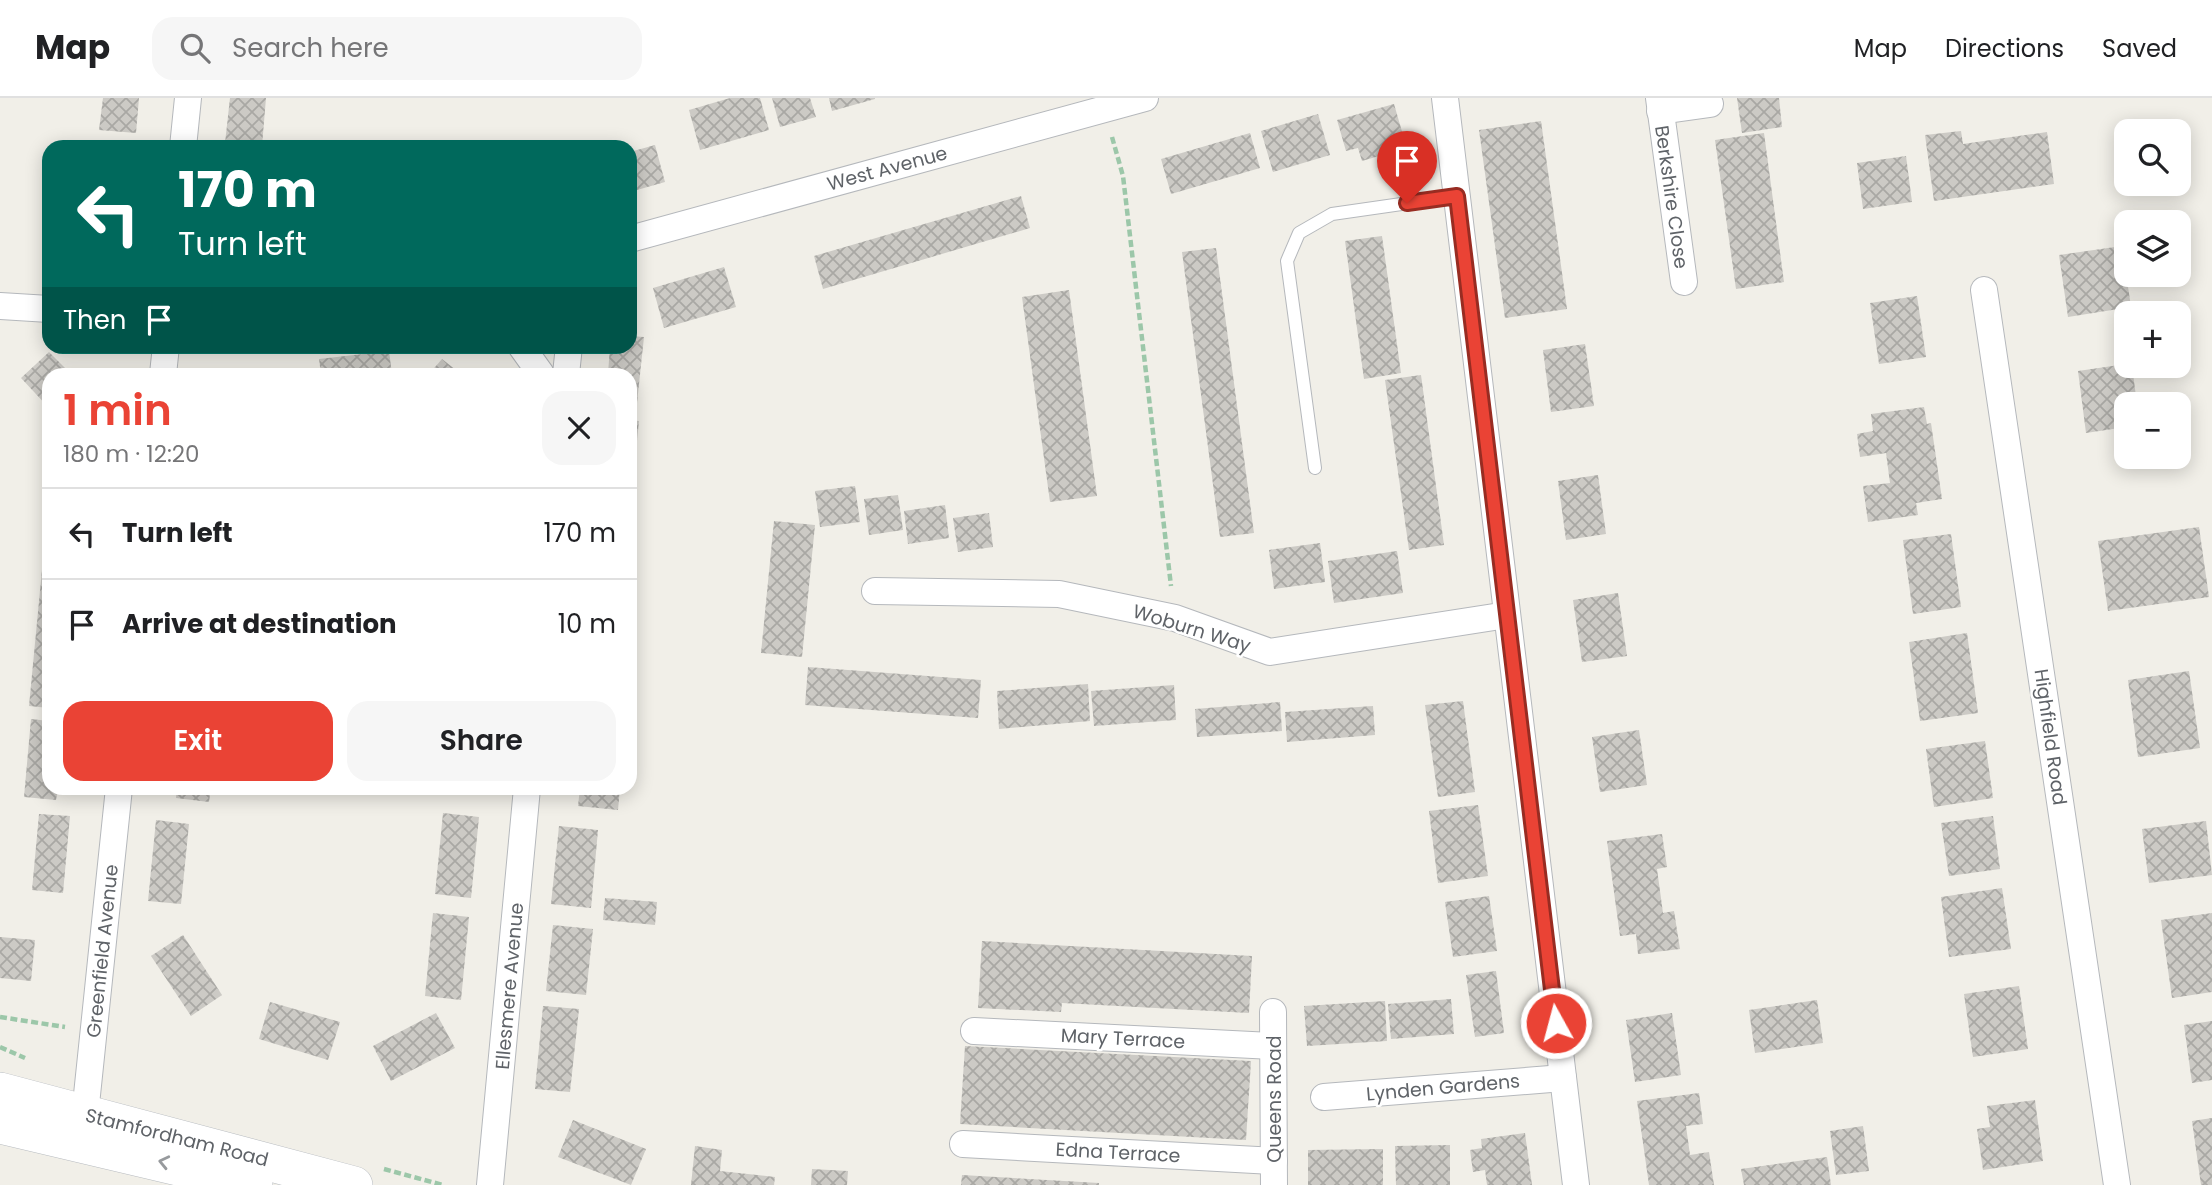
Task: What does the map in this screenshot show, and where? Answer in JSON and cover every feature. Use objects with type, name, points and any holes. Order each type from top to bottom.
[{"type":"main road","name":"Stamfordham Road","points":[[0,1091],[85,1114],[229,1173]]},
{"type":"main road","name":"Stamfordham Road","points":[[0,1125],[229,1173],[354,1185]]},
{"type":"street","points":[[184,140],[188,98]]},
{"type":"street","name":"West Avenue","points":[[637,237],[1145,98]]},
{"type":"street","points":[[1445,98],[1576,1185]]},
{"type":"street","name":"Berkshire Close","points":[[1684,282],[1660,105],[1710,104]]},
{"type":"street","name":"Highfield Road","points":[[1984,290],[2117,1185]]},
{"type":"street","points":[[0,306],[42,309]]},
{"type":"street","name":"Woburn Way","points":[[875,592],[1059,594],[1175,618],[1270,652],[1507,615]]},
{"type":"street","name":"Greenfield Avenue","points":[[85,1114],[118,795]]},
{"type":"street","name":"Ellesmere Avenue","points":[[490,1185],[526,795]]},
{"type":"street","name":"Queens Road","points":[[1273,1012],[1274,1173]]},
{"type":"street","name":"Mary Terrace","points":[[974,1031],[1273,1046]]},
{"type":"street","name":"Lynden Gardens","points":[[1324,1097],[1563,1078]]},
{"type":"street","name":"Edna Terrace","points":[[963,1144],[1274,1173]]},
{"type":"lane","points":[[1315,468],[1287,261],[1299,233],[1332,214],[1457,196]]},
{"type":"path","points":[[1104,109],[1123,176],[1175,618]]},
{"type":"path","points":[[0,1017],[94,1032]]},
{"type":"building","points":[[103,98],[139,98],[136,133],[99,130]]},
{"type":"building","points":[[230,98],[266,98],[262,140],[225,140]]},
{"type":"building","points":[[730,98],[760,98],[769,130],[700,150],[689,110]]},
{"type":"building","points":[[772,98],[810,98],[816,117],[780,127]]},
{"type":"building","points":[[829,98],[875,98],[875,99],[832,111]]},
{"type":"building","points":[[1737,98],[1779,98],[1782,127],[1742,133]]},
{"type":"building","points":[[1394,104],[1403,135],[1410,134],[1419,166],[1395,174],[1389,153],[1362,161],[1358,148],[1346,151],[1337,120]]},
{"type":"building","points":[[1318,114],[1330,155],[1273,172],[1261,131]]},
{"type":"building","points":[[1541,121],[1567,309],[1505,318],[1479,130]]},
{"type":"building","points":[[1961,131],[1963,144],[2047,132],[2054,184],[1934,201],[1925,135]]},
{"type":"building","points":[[1250,133],[1260,168],[1171,194],[1161,159]]},
{"type":"building","points":[[1764,133],[1784,282],[1736,289],[1715,140]]},
{"type":"building","points":[[655,145],[665,182],[637,190],[637,150]]},
{"type":"building","points":[[1906,156],[1912,202],[1863,209],[1857,163]]},
{"type":"building","points":[[1021,196],[1030,228],[823,289],[814,256]]},
{"type":"building","points":[[1382,236],[1401,373],[1364,379],[1345,241]]},
{"type":"building","points":[[2114,247],[2114,287],[2128,287],[2130,301],[2114,301],[2114,310],[2068,317],[2059,255]]},
{"type":"building","points":[[1216,248],[1254,533],[1220,537],[1182,252]]},
{"type":"building","points":[[724,267],[736,307],[664,328],[653,288]]},
{"type":"building","points":[[1069,290],[1097,496],[1050,502],[1022,297]]},
{"type":"building","points":[[1917,296],[1926,357],[1879,364],[1870,303]]},
{"type":"building","points":[[637,336],[644,337],[637,403],[637,368],[608,368],[609,354],[637,354]]},
{"type":"building","points":[[1585,344],[1594,406],[1551,412],[1543,350]]},
{"type":"building","points":[[47,354],[51,354],[65,368],[42,368],[42,400],[21,378]]},
{"type":"building","points":[[389,354],[391,368],[320,368],[319,359]]},
{"type":"building","points":[[442,359],[453,368],[434,368]]},
{"type":"building","points":[[2114,366],[2114,378],[2134,378],[2135,392],[2114,392],[2114,429],[2086,433],[2078,371]]},
{"type":"building","points":[[1421,375],[1444,545],[1409,550],[1385,380]]},
{"type":"building","points":[[1924,407],[1927,424],[1931,423],[1942,499],[1916,503],[1918,515],[1868,522],[1863,486],[1890,483],[1886,453],[1860,457],[1857,434],[1873,431],[1871,414]]},
{"type":"building","points":[[1598,475],[1606,534],[1566,540],[1558,481]]},
{"type":"building","points":[[855,486],[860,522],[820,527],[815,491]]},
{"type":"building","points":[[898,495],[903,530],[869,535],[864,499]]},
{"type":"building","points":[[945,505],[949,538],[908,544],[904,511]]},
{"type":"building","points":[[989,513],[993,547],[958,552],[953,518]]},
{"type":"building","points":[[774,521],[815,525],[802,657],[761,653]]},
{"type":"building","points":[[2199,527],[2209,597],[2108,611],[2098,541]]},
{"type":"building","points":[[1951,534],[1961,607],[1913,614],[1903,540]]},
{"type":"building","points":[[1320,543],[1325,582],[1274,589],[1269,550]]},
{"type":"building","points":[[1397,551],[1403,593],[1334,603],[1328,561]]},
{"type":"building","points":[[42,570],[42,707],[29,706]]},
{"type":"building","points":[[1618,593],[1627,656],[1582,662],[1573,600]]},
{"type":"building","points":[[1967,633],[1978,713],[1920,721],[1909,642]]},
{"type":"building","points":[[808,667],[981,680],[978,718],[805,705]]},
{"type":"building","points":[[2189,671],[2200,748],[2138,757],[2128,680]]},
{"type":"building","points":[[1088,684],[1090,721],[999,729],[997,691]]},
{"type":"building","points":[[1174,685],[1176,720],[1094,726],[1091,691]]},
{"type":"building","points":[[1463,701],[1475,792],[1438,797],[1425,705]]},
{"type":"building","points":[[1280,702],[1282,731],[1197,737],[1195,709]]},
{"type":"building","points":[[1373,706],[1375,735],[1287,742],[1285,712]]},
{"type":"building","points":[[31,719],[42,720],[42,795],[57,795],[56,800],[24,797]]},
{"type":"building","points":[[1639,730],[1647,785],[1600,792],[1592,737]]},
{"type":"building","points":[[1985,741],[1993,798],[1934,807],[1926,749]]},
{"type":"building","points":[[176,795],[210,795],[209,802],[176,798]]},
{"type":"building","points":[[579,795],[619,795],[618,810],[578,806]]},
{"type":"building","points":[[1478,805],[1488,876],[1438,883],[1429,811]]},
{"type":"building","points":[[443,813],[479,817],[471,898],[435,894]]},
{"type":"building","points":[[39,814],[70,816],[63,893],[32,890]]},
{"type":"building","points":[[1993,816],[2000,869],[1949,876],[1941,823]]},
{"type":"building","points":[[156,820],[189,824],[181,904],[148,901]]},
{"type":"building","points":[[2206,821],[2212,875],[2149,883],[2142,829]]},
{"type":"building","points":[[559,826],[598,830],[591,908],[551,904]]},
{"type":"building","points":[[1662,834],[1667,867],[1657,869],[1663,913],[1674,911],[1680,949],[1638,954],[1636,934],[1620,936],[1607,841]]},
{"type":"building","points":[[2002,888],[2011,949],[1949,957],[1941,897]]},
{"type":"building","points":[[1489,896],[1497,951],[1453,957],[1445,902]]},
{"type":"building","points":[[605,898],[657,902],[655,925],[603,920]]},
{"type":"building","points":[[433,913],[469,917],[461,1000],[425,996]]},
{"type":"building","points":[[2212,913],[2212,992],[2172,998],[2161,920]]},
{"type":"building","points":[[553,925],[593,929],[586,995],[546,991]]},
{"type":"building","points":[[183,935],[222,995],[191,1016],[151,956]]},
{"type":"building","points":[[0,937],[35,940],[31,981],[0,978]]},
{"type":"building","points":[[982,941],[1252,956],[1249,1013],[1062,1003],[1061,1012],[978,1008]]},
{"type":"building","points":[[1496,971],[1504,1033],[1475,1037],[1466,975]]},
{"type":"building","points":[[2019,986],[2028,1049],[1973,1057],[1964,994]]},
{"type":"building","points":[[1451,999],[1454,1034],[1391,1039],[1388,1004]]},
{"type":"building","points":[[1817,1000],[1823,1043],[1755,1053],[1749,1010]]},
{"type":"building","points":[[1385,1001],[1387,1041],[1307,1046],[1304,1006]]},
{"type":"building","points":[[270,1002],[340,1022],[328,1060],[259,1039]]},
{"type":"building","points":[[543,1006],[579,1009],[570,1092],[535,1089]]},
{"type":"building","points":[[436,1013],[455,1048],[391,1081],[373,1046]]},
{"type":"building","points":[[1672,1013],[1681,1075],[1635,1082],[1626,1020]]},
{"type":"building","points":[[2212,1021],[2212,1080],[2192,1083],[2184,1025]]},
{"type":"building","points":[[965,1046],[1251,1061],[1246,1140],[960,1124]]},
{"type":"building","points":[[1699,1093],[1703,1124],[1686,1126],[1690,1155],[1709,1152],[1714,1185],[1649,1185],[1637,1101]]},
{"type":"building","points":[[2035,1100],[2043,1161],[1983,1170],[1977,1129],[1990,1127],[1987,1106]]},
{"type":"building","points":[[2212,1118],[2212,1185],[2201,1185],[2192,1121]]},
{"type":"building","points":[[573,1120],[646,1149],[631,1185],[558,1157]]},
{"type":"building","points":[[1863,1126],[1869,1171],[1836,1175],[1830,1131]]},
{"type":"building","points":[[1525,1133],[1532,1185],[1487,1185],[1485,1170],[1473,1172],[1470,1150],[1482,1148],[1481,1139]]},
{"type":"building","points":[[1450,1145],[1450,1185],[1396,1185],[1395,1146]]},
{"type":"building","points":[[695,1146],[722,1150],[720,1171],[775,1177],[774,1185],[691,1185]]},
{"type":"building","points":[[1383,1149],[1383,1185],[1308,1185],[1308,1150]]},
{"type":"building","points":[[1827,1157],[1831,1185],[1744,1185],[1741,1169]]},
{"type":"building","points":[[812,1169],[848,1171],[847,1185],[811,1185]]},
{"type":"building","points":[[962,1175],[1099,1183],[1099,1185],[961,1185]]},
{"type":"route","points":[[1407,203],[1457,196],[1556,1023]]}]
